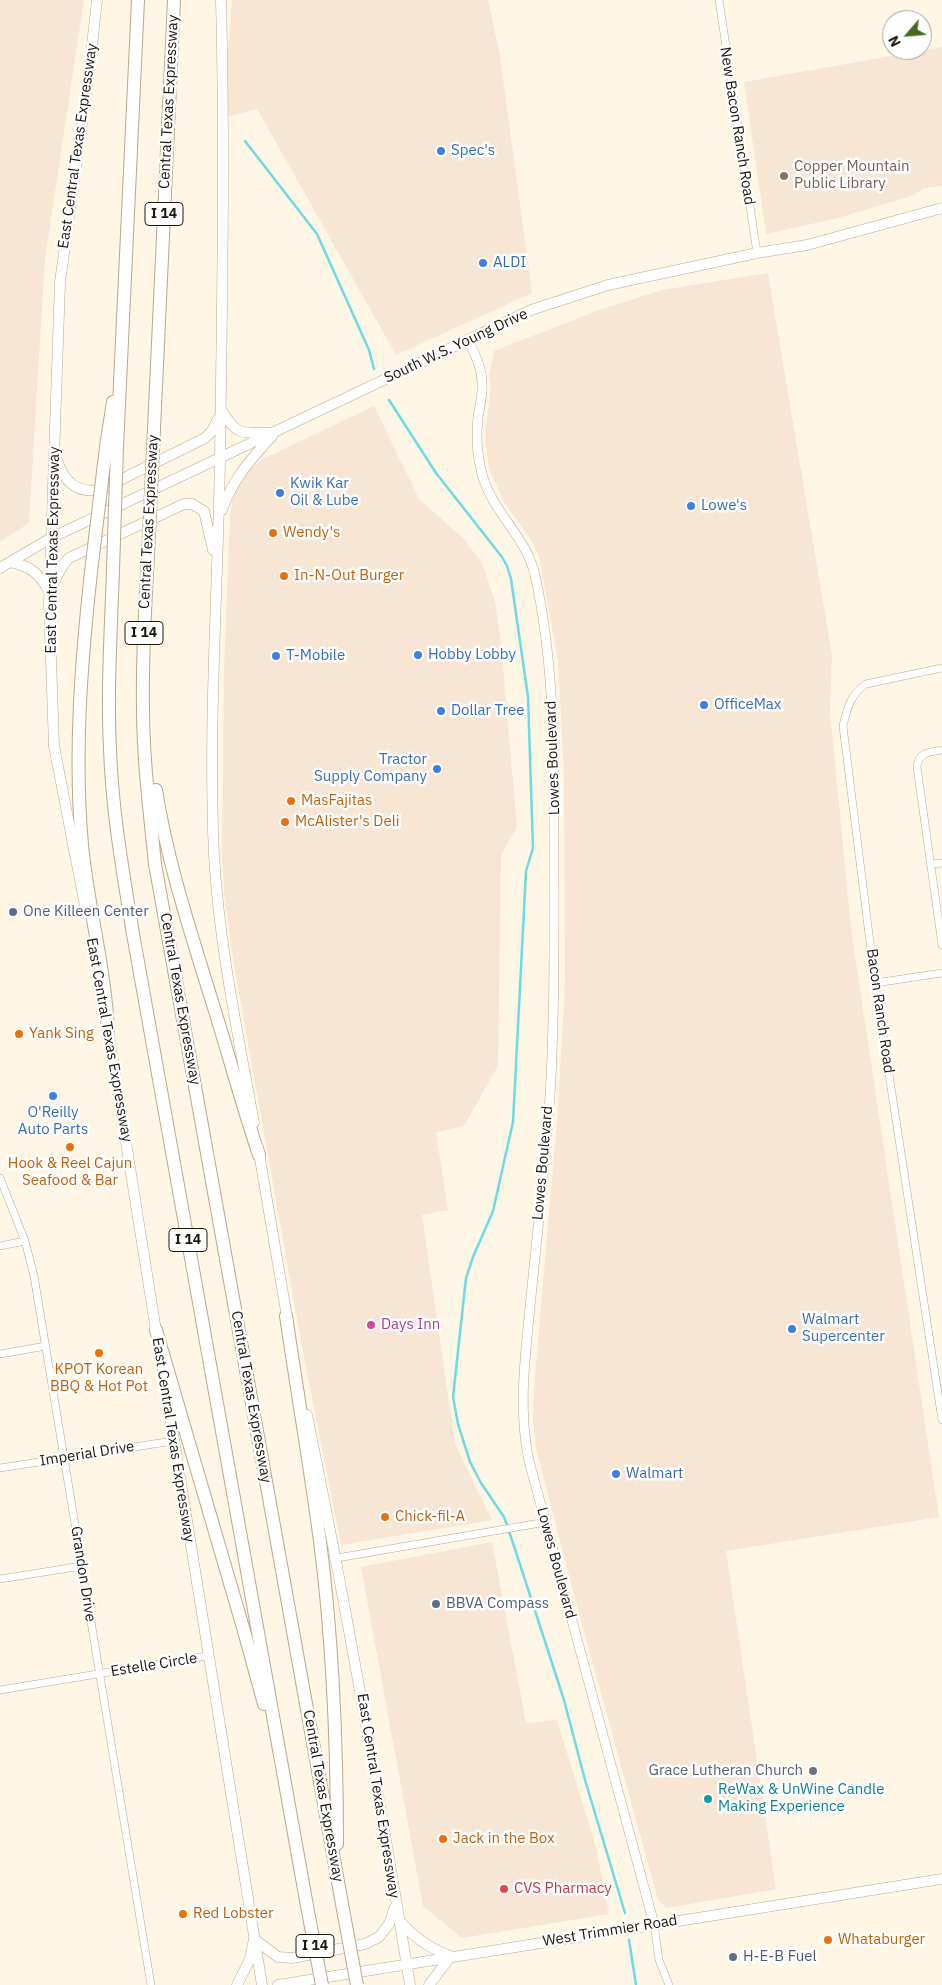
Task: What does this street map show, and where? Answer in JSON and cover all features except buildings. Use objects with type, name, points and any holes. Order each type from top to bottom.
[{"type":"highway","name":"Central Texas Expressway","points":[[174,0],[143,650],[143,710],[148,789],[156,864],[357,1985]]},
{"type":"highway","name":"I 14","points":[[138,3],[122,336],[112,447],[113,570],[108,693],[116,826],[135,943],[322,1985]]},
{"type":"highway","points":[[108,1030],[106,996],[82,845],[78,726],[91,572],[112,447]]},
{"type":"highway","points":[[143,710],[161,826],[175,881],[238,1093],[259,1155]]},
{"type":"highway","points":[[286,1316],[320,1541],[333,1680],[337,1876]]},
{"type":"highway","points":[[156,1330],[244,1631],[268,1722],[277,1737]]},
{"type":"main road","name":"East Central Texas Expressway","points":[[97,0],[89,73],[60,282],[49,592],[54,746],[59,781],[98,970],[262,1985]]},
{"type":"main road","name":"East Central Texas Expressway","points":[[221,0],[224,92],[220,459],[212,754],[214,856],[226,970],[286,1316],[336,1558],[383,1818],[410,1985]]},
{"type":"main road","name":"South W.S. Young Drive","points":[[0,568],[51,538],[531,310],[608,285],[757,253],[807,245],[942,208]]},
{"type":"main road","points":[[55,454],[61,472],[67,482],[93,492],[102,490],[205,438],[216,425],[220,411]]},
{"type":"main road","points":[[220,411],[228,423],[237,431],[274,433]]},
{"type":"main road","points":[[218,520],[227,492],[274,433]]},
{"type":"main road","points":[[49,592],[55,577],[69,558],[158,514],[184,504],[192,504],[204,512],[208,522],[216,570]]},
{"type":"main road","points":[[10,562],[22,564],[35,571],[43,580],[49,592]]},
{"type":"main road","name":"West Trimmier Road","points":[[278,1985],[942,1879]]},
{"type":"main road","points":[[237,1985],[250,1959],[254,1939],[278,1957],[292,1958],[366,1944],[379,1936],[390,1924],[396,1906]]},
{"type":"main road","points":[[398,1919],[411,1934],[424,1944],[451,1956],[429,1985]]},
{"type":"street","name":"New Bacon Ranch Road","points":[[719,0],[757,253]]},
{"type":"street","name":"Lowes Boulevard","points":[[468,339],[479,366],[482,380],[478,419],[480,464],[490,496],[522,542],[534,570],[547,642],[551,700],[555,781],[552,1055],[525,1367],[524,1436],[529,1461],[654,1924],[660,1960],[669,1985]]},
{"type":"street","name":"Bacon Ranch Road","points":[[941,668],[866,684],[856,691],[846,710],[843,726],[876,983],[942,1420]]},
{"type":"street","points":[[942,750],[923,754],[918,760],[942,945]]},
{"type":"street","points":[[931,864],[942,862]]},
{"type":"street","points":[[876,983],[942,973]]},
{"type":"street","name":"Grandon Drive","points":[[0,1178],[25,1241],[34,1276],[151,1985]]},
{"type":"street","points":[[0,1246],[25,1241]]},
{"type":"street","points":[[0,1354],[46,1346]]},
{"type":"street","name":"Imperial Drive","points":[[0,1468],[173,1441]]},
{"type":"street","points":[[336,1558],[546,1522]]},
{"type":"street","points":[[0,1579],[82,1566]]},
{"type":"street","name":"Estelle Circle","points":[[0,1690],[208,1656]]},
{"type":"street","points":[[146,1985],[150,1975]]},
{"type":"shaded area","points":[[0,0],[84,0],[45,259],[29,523],[0,542]]},
{"type":"shaded area","points":[[232,0],[488,0],[500,56],[532,293],[396,355],[257,109],[223,118]]},
{"type":"shaded area","points":[[942,47],[942,186],[924,188],[914,195],[838,218],[766,234],[744,82],[882,58],[882,60],[932,60],[932,49]]},
{"type":"shaded area","points":[[768,273],[832,655],[830,711],[851,928],[939,1517],[726,1551],[776,1889],[667,1908],[658,1900],[571,1584],[536,1448],[533,1421],[534,1389],[558,1108],[565,983],[564,776],[558,661],[539,556],[531,540],[504,502],[489,468],[485,435],[491,388],[489,376],[494,351],[599,310],[662,290]]},
{"type":"shaded area","points":[[374,406],[419,499],[464,539],[482,563],[495,601],[501,642],[517,827],[501,855],[498,1066],[464,1126],[436,1132],[448,1210],[422,1215],[455,1444],[492,1520],[341,1545],[302,1347],[233,959],[224,893],[222,857],[224,670],[230,517],[232,501],[236,490],[250,468],[263,459]]},
{"type":"shaded area","points":[[492,1542],[526,1723],[557,1720],[596,1847],[609,1914],[462,1938],[423,1906],[361,1567]]},
{"type":"waterway","points":[[245,141],[317,234],[369,350],[374,369]]},
{"type":"waterway","points":[[389,400],[436,473],[502,557],[511,579],[528,697],[533,848],[526,871],[513,1122],[493,1211],[466,1278],[453,1397],[458,1424],[470,1462],[481,1483],[504,1517],[514,1546],[564,1700],[585,1780],[625,1913]]},
{"type":"waterway","points":[[629,1940],[636,1985]]},
{"type":"place","name":"Spec's","points":[[441,151]]},
{"type":"place","name":"Copper Mountain Public Library","points":[[784,176]]},
{"type":"place","name":"ALDI","points":[[483,263]]},
{"type":"place","name":"Kwik Kar Oil & Lube","points":[[280,493]]},
{"type":"place","name":"Lowe's","points":[[691,506]]},
{"type":"place","name":"Wendy's","points":[[273,533]]},
{"type":"place","name":"In-N-Out Burger","points":[[284,576]]},
{"type":"place","name":"Hobby Lobby","points":[[418,655]]},
{"type":"place","name":"T-Mobile","points":[[276,656]]},
{"type":"place","name":"OfficeMax","points":[[704,705]]},
{"type":"place","name":"Dollar Tree","points":[[441,711]]},
{"type":"place","name":"Tractor Supply Company","points":[[437,769]]},
{"type":"place","name":"MasFajitas","points":[[291,801]]},
{"type":"place","name":"McAlister's Deli","points":[[285,822]]},
{"type":"place","name":"One Killeen Center","points":[[13,912]]},
{"type":"place","name":"Yank Sing","points":[[19,1034]]},
{"type":"place","name":"O'Reilly Auto Parts","points":[[53,1096]]},
{"type":"place","name":"Hook & Reel Cajun Seafood & Bar","points":[[70,1147]]},
{"type":"place","name":"Days Inn","points":[[371,1325]]},
{"type":"place","name":"Walmart Supercenter","points":[[792,1329]]},
{"type":"place","name":"KPOT Korean BBQ & Hot Pot","points":[[99,1353]]},
{"type":"place","name":"Walmart","points":[[616,1474]]},
{"type":"place","name":"Chick-fil-A","points":[[385,1517]]},
{"type":"place","name":"BBVA Compass","points":[[436,1604]]},
{"type":"place","name":"Grace Lutheran Church","points":[[813,1771]]},
{"type":"place","name":"ReWax & UnWine Candle Making Experience","points":[[708,1799]]},
{"type":"place","name":"Jack in the Box","points":[[443,1839]]},
{"type":"place","name":"CVS Pharmacy","points":[[504,1889]]},
{"type":"place","name":"Red Lobster","points":[[183,1914]]},
{"type":"place","name":"Whataburger","points":[[828,1940]]},
{"type":"place","name":"H-E-B Fuel","points":[[733,1957]]}]
